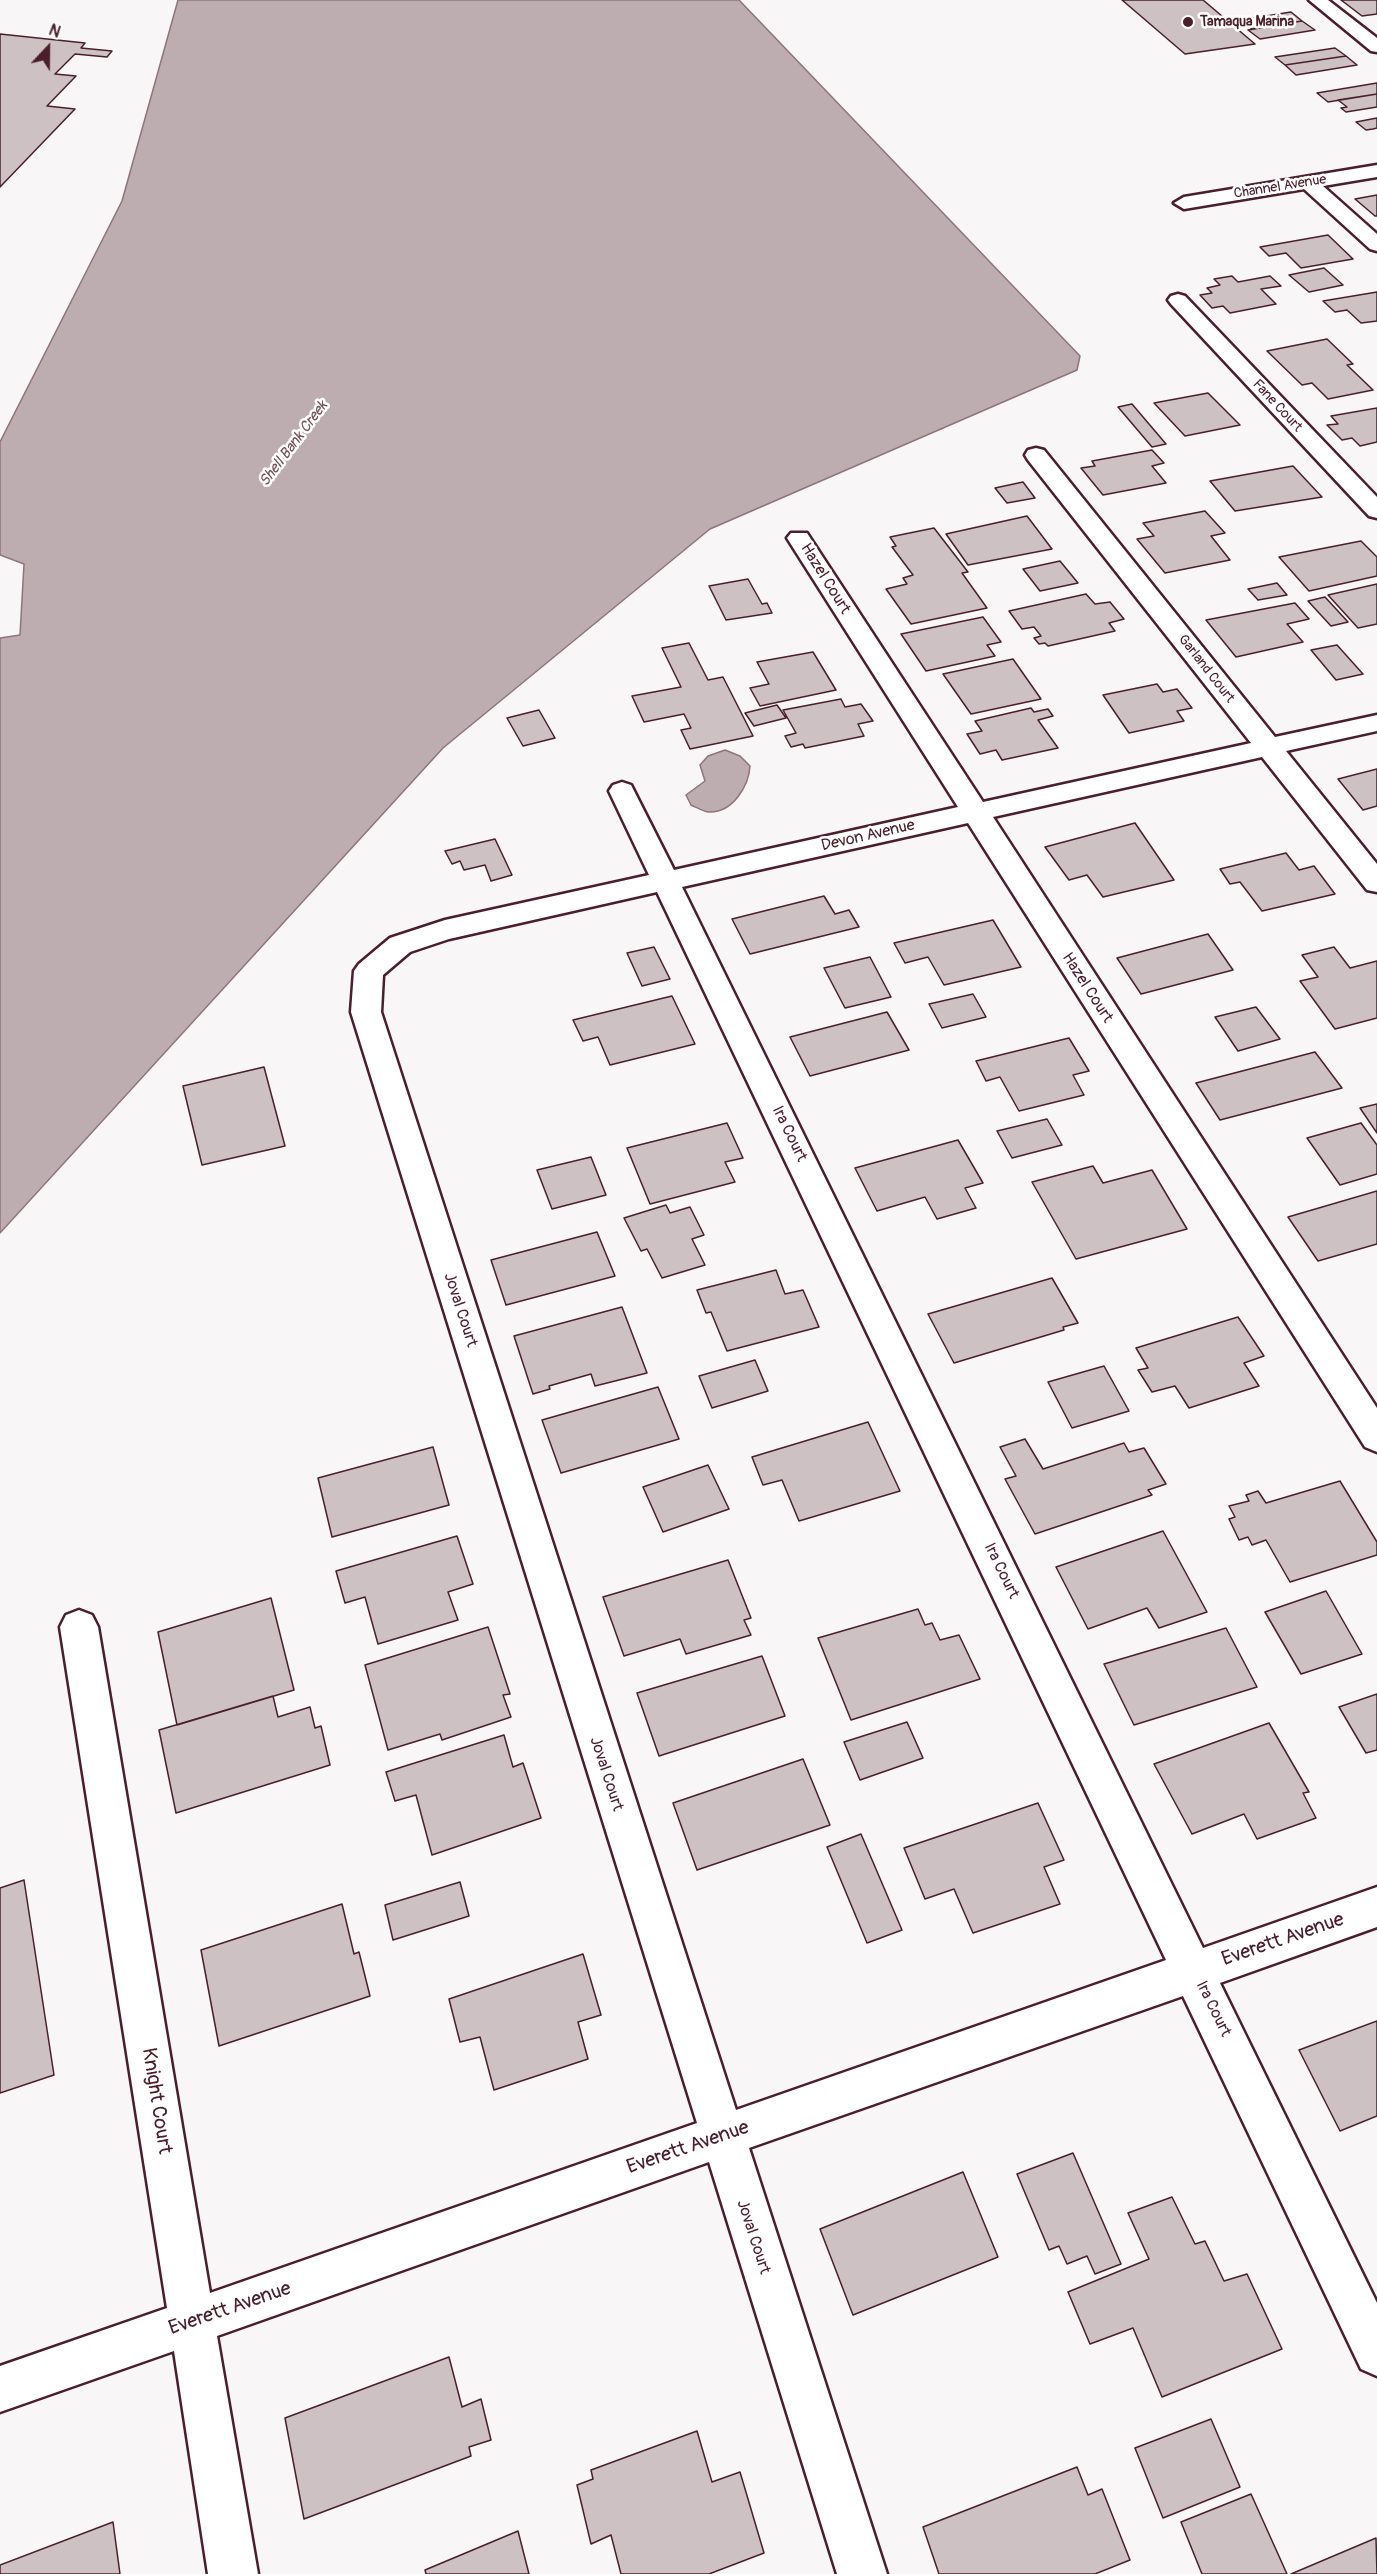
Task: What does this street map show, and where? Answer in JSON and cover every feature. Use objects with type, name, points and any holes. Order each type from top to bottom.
[{"type":"street","points":[[1317,0],[1377,47]]},
{"type":"street","name":"Channel Avenue","points":[[1184,203],[1377,171]]},
{"type":"street","points":[[1308,182],[1377,244]]},
{"type":"street","name":"Fane Court","points":[[1178,300],[1377,511]]},
{"type":"street","name":"Garland Court","points":[[1036,455],[1377,883]]},
{"type":"street","name":"Hazel Court","points":[[799,538],[973,812],[1377,1437]]},
{"type":"street","name":"Devon Avenue","points":[[369,971],[400,945],[445,930],[1377,723]]},
{"type":"street","name":"Ira Court","points":[[622,791],[668,882],[1377,2353]]},
{"type":"street","name":"Joval Court","points":[[369,971],[366,1012],[721,2136],[862,2574]]},
{"type":"street","name":"Knight Court","points":[[79,1627],[233,2574]]},
{"type":"street","name":"Everett Avenue","points":[[0,2389],[1377,1907]]},
{"type":"water","name":"Shell Bank Creek","points":[[178,0],[739,0],[1080,356],[1077,370],[710,529],[443,748],[0,1233],[0,638],[20,635],[24,564],[0,555],[0,442],[122,201]]},
{"type":"water","points":[[725,750],[740,756],[750,766],[743,789],[732,803],[718,811],[707,812],[691,805],[686,795],[705,781],[700,765],[708,756]]},
{"type":"building","name":"Tamaqua Marina","points":[[1122,0],[1203,0],[1255,44],[1185,54]]},
{"type":"building","points":[[1341,0],[1377,0],[1377,14],[1362,16]]},
{"type":"building","points":[[1291,12],[1302,21],[1252,29],[1241,20]]},
{"type":"building","points":[[1302,21],[1315,30],[1260,39],[1248,30]]},
{"type":"building","points":[[0,34],[85,43],[81,48],[112,51],[107,57],[75,54],[55,74],[76,76],[47,106],[75,109],[0,187]]},
{"type":"building","points":[[1335,48],[1346,56],[1285,65],[1275,57]]},
{"type":"building","points":[[1346,56],[1357,65],[1296,75],[1285,65]]},
{"type":"building","points":[[1377,83],[1377,94],[1328,102],[1317,93]]},
{"type":"building","points":[[1377,94],[1377,107],[1346,112],[1341,108],[1347,107],[1338,100]]},
{"type":"building","points":[[1377,118],[1377,128],[1373,129],[1366,130],[1356,122]]},
{"type":"building","points":[[1377,195],[1377,216],[1355,199]]},
{"type":"building","points":[[1328,235],[1353,259],[1301,268],[1286,253],[1269,256],[1260,247]]},
{"type":"building","points":[[1324,268],[1343,285],[1309,292],[1289,275]]},
{"type":"building","points":[[1232,276],[1238,282],[1270,276],[1281,286],[1261,289],[1276,304],[1230,313],[1223,306],[1212,308],[1200,295],[1212,293],[1207,288],[1220,285],[1214,279]]},
{"type":"building","points":[[1377,292],[1377,321],[1361,323],[1347,310],[1335,312],[1323,301]]},
{"type":"building","points":[[1327,339],[1353,364],[1347,365],[1373,390],[1328,399],[1312,383],[1302,385],[1267,351]]},
{"type":"building","points":[[1208,393],[1240,425],[1185,436],[1154,403]]},
{"type":"building","points":[[1132,404],[1166,444],[1152,447],[1118,407]]},
{"type":"building","points":[[1377,408],[1377,442],[1360,446],[1352,438],[1342,440],[1327,425],[1338,424],[1331,416]]},
{"type":"building","points":[[1152,450],[1164,463],[1152,466],[1166,483],[1103,495],[1081,468],[1095,466],[1092,461]]},
{"type":"building","points":[[1293,466],[1322,497],[1235,511],[1210,481]]},
{"type":"building","points":[[1023,482],[1035,498],[1007,503],[995,488]]},
{"type":"building","points":[[1205,511],[1225,533],[1211,536],[1230,560],[1165,573],[1137,539],[1154,536],[1143,523]]},
{"type":"building","points":[[1027,516],[1052,549],[968,565],[946,534]]},
{"type":"building","points":[[934,528],[968,572],[962,573],[987,608],[911,624],[886,589],[907,584],[903,578],[913,575],[892,547],[896,546],[890,537]]},
{"type":"building","points":[[1361,541],[1377,557],[1377,576],[1309,591],[1279,557]]},
{"type":"building","points":[[1060,561],[1078,583],[1040,591],[1023,569]]},
{"type":"building","points":[[748,579],[762,604],[767,603],[772,613],[726,620],[709,586]]},
{"type":"building","points":[[1277,583],[1287,595],[1258,600],[1248,589]]},
{"type":"building","points":[[1377,584],[1377,624],[1358,628],[1328,595]]},
{"type":"building","points":[[1086,594],[1095,604],[1110,602],[1124,619],[1109,623],[1115,631],[1048,646],[1045,643],[1039,644],[1034,638],[1041,636],[1034,627],[1022,629],[1009,611]]},
{"type":"building","points":[[1325,597],[1348,622],[1331,626],[1308,601]]},
{"type":"building","points":[[1295,603],[1309,619],[1287,624],[1303,642],[1236,657],[1206,620]]},
{"type":"building","points":[[983,617],[1001,642],[987,645],[995,656],[926,671],[901,634]]},
{"type":"building","points":[[689,643],[708,680],[723,677],[753,736],[690,749],[681,730],[691,728],[684,714],[644,722],[632,696],[681,687],[662,648]]},
{"type":"building","points":[[1337,645],[1363,674],[1336,680],[1311,650]]},
{"type":"building","points":[[813,652],[836,690],[760,706],[750,688],[769,684],[757,662]]},
{"type":"building","points":[[1013,659],[1041,699],[971,714],[943,674]]},
{"type":"building","points":[[1157,684],[1163,692],[1177,689],[1192,708],[1177,711],[1184,721],[1129,733],[1103,695]]},
{"type":"building","points":[[841,699],[845,707],[861,704],[873,721],[858,724],[864,736],[805,748],[803,744],[791,747],[785,736],[796,733],[783,710]]},
{"type":"building","points":[[777,705],[786,718],[754,726],[745,713]]},
{"type":"building","points":[[1031,708],[1034,712],[1048,709],[1053,716],[1038,720],[1058,748],[1002,760],[996,750],[980,754],[967,734],[982,731],[975,721]]},
{"type":"building","points":[[539,710],[555,738],[523,746],[507,718]]},
{"type":"building","points":[[1377,769],[1377,806],[1363,810],[1338,779]]},
{"type":"building","points":[[1135,823],[1174,880],[1103,897],[1087,875],[1069,880],[1045,847]]},
{"type":"building","points":[[495,839],[512,875],[491,881],[485,865],[464,870],[460,861],[452,864],[445,851]]},
{"type":"building","points":[[1286,853],[1299,870],[1314,866],[1335,894],[1262,911],[1240,882],[1230,884],[1220,869]]},
{"type":"building","points":[[824,896],[835,914],[849,910],[859,927],[750,954],[732,919]]},
{"type":"building","points":[[993,920],[1021,967],[944,985],[928,957],[905,963],[894,943]]},
{"type":"building","points":[[1208,934],[1233,970],[1141,994],[1117,958]]},
{"type":"building","points":[[654,947],[670,979],[642,986],[627,953]]},
{"type":"building","points":[[1334,947],[1350,968],[1377,961],[1377,1018],[1335,1029],[1300,981],[1318,977],[1302,955]]},
{"type":"building","points":[[870,957],[891,997],[845,1008],[824,968]]},
{"type":"building","points":[[973,994],[986,1017],[942,1028],[929,1004]]},
{"type":"building","points":[[672,996],[695,1044],[610,1065],[598,1037],[583,1041],[573,1020]]},
{"type":"building","points":[[1256,1007],[1280,1039],[1238,1051],[1215,1017]]},
{"type":"building","points":[[887,1012],[909,1050],[810,1076],[790,1037]]},
{"type":"building","points":[[1069,1038],[1089,1071],[1073,1075],[1084,1095],[1019,1111],[1000,1077],[986,1081],[976,1061]]},
{"type":"building","points":[[1315,1052],[1342,1088],[1220,1120],[1196,1083]]},
{"type":"building","points":[[264,1067],[285,1146],[202,1165],[183,1086]]},
{"type":"building","points":[[1377,1104],[1377,1133],[1360,1108]]},
{"type":"building","points":[[1047,1119],[1062,1145],[1012,1158],[997,1131]]},
{"type":"building","points":[[727,1123],[743,1158],[725,1162],[735,1182],[650,1204],[627,1148]]},
{"type":"building","points":[[1361,1123],[1377,1145],[1377,1174],[1340,1185],[1307,1138]]},
{"type":"building","points":[[958,1140],[983,1183],[965,1188],[976,1208],[937,1219],[925,1197],[877,1211],[855,1168]]},
{"type":"building","points":[[591,1157],[606,1195],[552,1209],[537,1170]]},
{"type":"building","points":[[1093,1166],[1103,1183],[1152,1170],[1187,1229],[1076,1259],[1032,1182]]},
{"type":"building","points":[[1377,1191],[1377,1244],[1318,1261],[1288,1217]]},
{"type":"building","points":[[666,1205],[670,1213],[690,1207],[704,1235],[692,1239],[705,1265],[662,1278],[647,1249],[641,1251],[624,1218]]},
{"type":"building","points":[[597,1232],[615,1276],[506,1305],[491,1260]]},
{"type":"building","points":[[776,1270],[785,1294],[803,1290],[819,1327],[727,1351],[711,1312],[706,1313],[697,1290]]},
{"type":"building","points":[[1052,1278],[1078,1323],[1063,1327],[1064,1330],[954,1363],[928,1314]]},
{"type":"building","points":[[622,1307],[647,1373],[595,1386],[591,1374],[549,1386],[550,1389],[533,1394],[514,1336]]},
{"type":"building","points":[[1238,1317],[1264,1356],[1244,1363],[1259,1386],[1189,1408],[1175,1386],[1152,1392],[1138,1370],[1148,1368],[1136,1348]]},
{"type":"building","points":[[755,1360],[768,1391],[712,1408],[699,1376]]},
{"type":"building","points":[[1104,1366],[1129,1411],[1072,1428],[1048,1382]]},
{"type":"building","points":[[658,1387],[679,1439],[561,1473],[542,1420]]},
{"type":"building","points":[[868,1422],[900,1491],[799,1521],[782,1480],[763,1485],[752,1457]]},
{"type":"building","points":[[1025,1439],[1043,1469],[1124,1443],[1129,1452],[1144,1448],[1166,1484],[1148,1490],[1152,1495],[1035,1534],[1005,1479],[1016,1476],[1000,1447]]},
{"type":"building","points":[[433,1447],[449,1505],[332,1537],[318,1478]]},
{"type":"building","points":[[708,1465],[729,1509],[663,1532],[643,1487]]},
{"type":"building","points":[[1340,1481],[1377,1542],[1377,1555],[1290,1582],[1266,1540],[1252,1545],[1248,1537],[1239,1540],[1229,1519],[1235,1517],[1229,1506],[1249,1501],[1246,1495],[1258,1491],[1266,1503]]},
{"type":"building","points":[[1163,1531],[1207,1612],[1159,1628],[1147,1608],[1088,1629],[1056,1567]]},
{"type":"building","points":[[457,1536],[473,1584],[448,1592],[458,1620],[378,1644],[365,1597],[345,1603],[336,1571]]},
{"type":"building","points":[[728,1560],[751,1618],[744,1620],[751,1635],[686,1654],[680,1639],[624,1656],[603,1597]]},
{"type":"building","points":[[1326,1591],[1362,1654],[1301,1674],[1265,1612]]},
{"type":"building","points":[[271,1598],[294,1690],[177,1725],[158,1632]]},
{"type":"building","points":[[918,1609],[925,1625],[932,1623],[940,1640],[959,1635],[980,1679],[851,1720],[818,1638]]},
{"type":"building","points":[[488,1627],[510,1694],[503,1695],[511,1717],[442,1740],[440,1734],[388,1750],[365,1665]]},
{"type":"building","points":[[1226,1628],[1257,1687],[1134,1725],[1104,1664]]},
{"type":"building","points":[[762,1656],[785,1716],[659,1756],[637,1693]]},
{"type":"building","points":[[1377,1694],[1377,1750],[1366,1753],[1339,1707]]},
{"type":"building","points":[[273,1696],[278,1717],[310,1707],[315,1728],[321,1726],[330,1765],[176,1813],[159,1730]]},
{"type":"building","points":[[907,1722],[923,1758],[860,1780],[844,1742]]},
{"type":"building","points":[[1269,1723],[1309,1792],[1303,1793],[1316,1818],[1257,1839],[1244,1814],[1192,1834],[1154,1764]]},
{"type":"building","points":[[504,1735],[513,1767],[523,1763],[541,1818],[432,1855],[416,1795],[395,1801],[386,1772]]},
{"type":"building","points":[[803,1759],[830,1825],[697,1870],[673,1803]]},
{"type":"building","points":[[1038,1803],[1064,1860],[1044,1867],[1060,1904],[973,1933],[954,1889],[925,1899],[904,1848]]},
{"type":"building","points":[[861,1834],[902,1930],[867,1943],[827,1847]]},
{"type":"building","points":[[24,1880],[54,2075],[0,2093],[0,1888]]},
{"type":"building","points":[[460,1882],[469,1916],[393,1940],[385,1905]]},
{"type":"building","points":[[342,1904],[354,1954],[359,1952],[370,1996],[219,2046],[201,1950]]},
{"type":"building","points":[[583,1954],[601,2015],[578,2022],[588,2059],[494,2090],[480,2037],[460,2042],[449,1999]]},
{"type":"building","points":[[1377,2021],[1377,2116],[1340,2131],[1299,2050]]},
{"type":"building","points":[[1073,2153],[1121,2264],[1095,2274],[1087,2256],[1067,2264],[1059,2246],[1049,2250],[1017,2174]]},
{"type":"building","points":[[963,2172],[998,2257],[853,2315],[820,2229]]},
{"type":"building","points":[[1172,2197],[1195,2244],[1205,2241],[1224,2281],[1247,2274],[1282,2349],[1162,2397],[1133,2328],[1090,2344],[1068,2292],[1149,2259],[1128,2213]]},
{"type":"building","points":[[449,2357],[462,2407],[481,2399],[491,2440],[469,2447],[471,2456],[304,2519],[285,2418]]},
{"type":"building","points":[[1211,2419],[1240,2487],[1163,2518],[1135,2448]]},
{"type":"building","points":[[697,2431],[712,2482],[740,2472],[764,2553],[709,2574],[621,2574],[611,2535],[591,2544],[577,2485],[593,2479],[591,2470]]},
{"type":"building","points":[[1077,2467],[1088,2495],[1102,2489],[1130,2560],[1095,2574],[939,2574],[923,2527]]},
{"type":"building","points":[[1251,2494],[1287,2574],[1202,2574],[1181,2522]]},
{"type":"building","points":[[113,2522],[120,2574],[0,2574],[0,2565]]},
{"type":"building","points":[[518,2531],[529,2574],[426,2574],[425,2570]]},
{"type":"building","points":[[1376,2538],[1377,2574],[1291,2574]]},
{"type":"place","name":"Tamaqua Marina","points":[[1188,22]]}]
